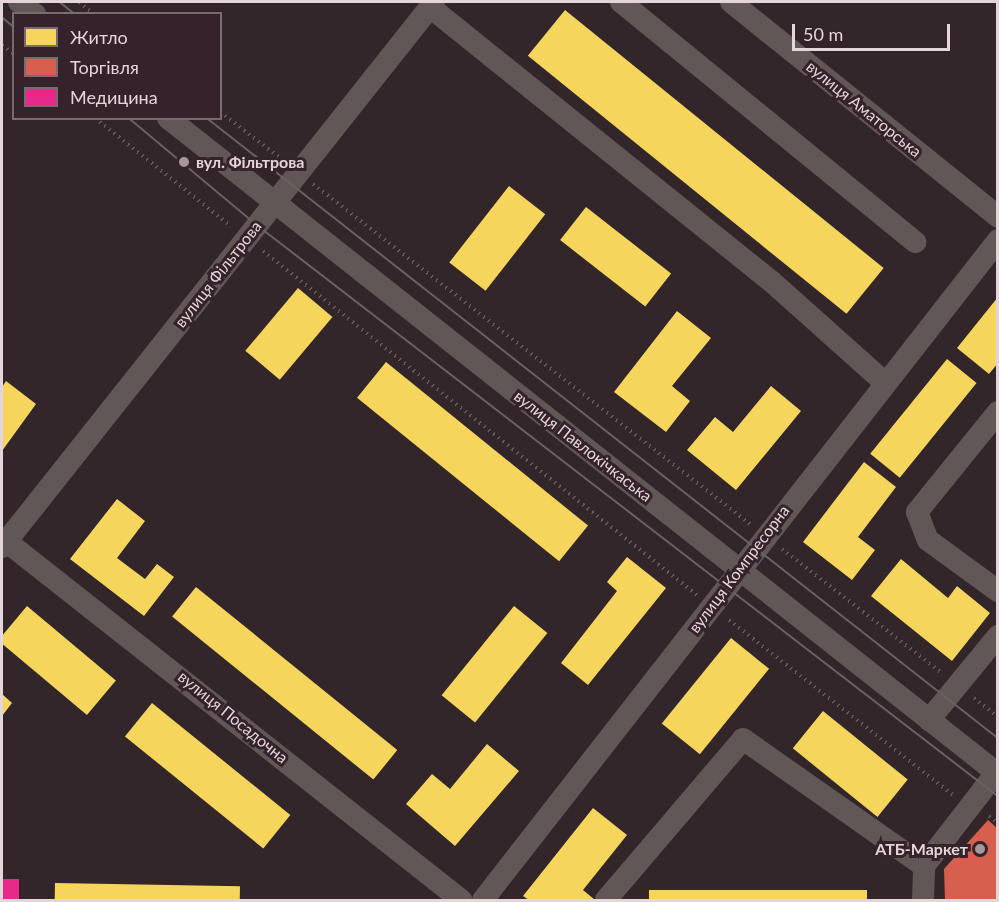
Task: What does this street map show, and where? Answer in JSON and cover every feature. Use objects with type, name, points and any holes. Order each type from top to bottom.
[{"type":"street","points":[[19,2],[32,12]]},
{"type":"street","points":[[621,2],[915,242]]},
{"type":"street","name":"вулиця Аматорська","points":[[731,2],[998,217]]},
{"type":"street","points":[[432,4],[771,281],[884,382]]},
{"type":"street","name":"вулиця Фільтрова","points":[[3,542],[432,4]]},
{"type":"street","name":"вулиця Павлокічкаська","points":[[171,120],[997,773]]},
{"type":"street","name":"вулиця Компресорна","points":[[483,900],[712,607],[764,535],[998,240]]},
{"type":"street","points":[[998,412],[917,512],[928,540],[998,591]]},
{"type":"street","name":"вулиця Посадочна","points":[[3,542],[461,900]]},
{"type":"street","points":[[929,720],[998,636]]},
{"type":"street","points":[[606,900],[743,739],[924,866]]},
{"type":"street","points":[[923,900],[924,866],[997,773]]},
{"type":"path","points":[[79,2],[92,12]]},
{"type":"path","points":[[222,114],[998,717]]},
{"type":"path","points":[[98,120],[954,796]]},
{"type":"building: Житло","points":[[565,10],[884,268],[846,314],[528,56]]},
{"type":"building: Житло","points":[[509,186],[545,214],[486,291],[449,262]]},
{"type":"building: Житло","points":[[586,207],[671,273],[645,307],[560,240]]},
{"type":"building: Житло","points":[[298,288],[332,317],[280,380],[245,351]]},
{"type":"building: Житло","points":[[998,297],[998,363],[989,374],[957,348]]},
{"type":"building: Житло","points":[[677,311],[711,338],[672,386],[690,401],[666,432],[614,392]]},
{"type":"building: Житло","points":[[947,359],[977,383],[900,478],[870,454]]},
{"type":"building: Житло","points":[[386,362],[588,526],[559,561],[357,398]]},
{"type":"building: Житло","points":[[6,381],[36,404],[2,451],[2,387]]},
{"type":"building: Житло","points":[[771,386],[801,411],[736,490],[687,450],[715,417],[733,432]]},
{"type":"building: Житло","points":[[864,462],[896,487],[858,537],[875,550],[852,580],[803,542]]},
{"type":"building: Житло","points":[[117,499],[145,521],[117,558],[145,579],[157,564],[174,577],[144,616],[70,559]]},
{"type":"building: Житло","points":[[627,557],[666,588],[588,685],[561,663],[617,591],[607,582]]},
{"type":"building: Житло","points":[[901,559],[948,598],[957,586],[990,613],[952,661],[871,596]]},
{"type":"building: Житло","points":[[196,587],[397,750],[373,780],[172,617]]},
{"type":"building: Житло","points":[[27,606],[116,681],[87,715],[2,644],[2,636]]},
{"type":"building: Житло","points":[[514,606],[547,633],[475,722],[442,695]]},
{"type":"building: Житло","points":[[731,638],[769,669],[700,754],[662,723]]},
{"type":"building: Житло","points":[[2,694],[12,703],[2,716]]},
{"type":"building: Житло","points":[[152,703],[290,815],[263,848],[125,736]]},
{"type":"building: Житло","points":[[823,711],[908,780],[878,817],[793,748]]},
{"type":"building: Житло","points":[[487,744],[519,771],[455,846],[406,804],[432,774],[450,789]]},
{"type":"building: Житло","points":[[593,808],[627,835],[583,890],[595,900],[529,900],[523,896]]},
{"type":"building: Житло","points":[[55,883],[240,886],[240,900],[55,900]]},
{"type":"building: Житло","points":[[649,890],[867,890],[867,900],[649,900]]},
{"type":"building: Торгівля","name":"АТБ-Маркет","points":[[988,820],[998,829],[998,900],[945,900],[944,869]]},
{"type":"building: Медицина","points":[[2,879],[19,879],[19,900],[2,900]]},
{"type":"tram line","points":[[60,2],[72,12]]},
{"type":"tram line","points":[[2,17],[12,25]]},
{"type":"tram line","points":[[131,120],[257,225],[998,796]]},
{"type":"tram line","points":[[210,120],[998,738]]},
{"type":"place","name":"вул. Фільтрова","points":[[184,162]]},
{"type":"place","name":"АТБ-Маркет","points":[[980,849]]}]
